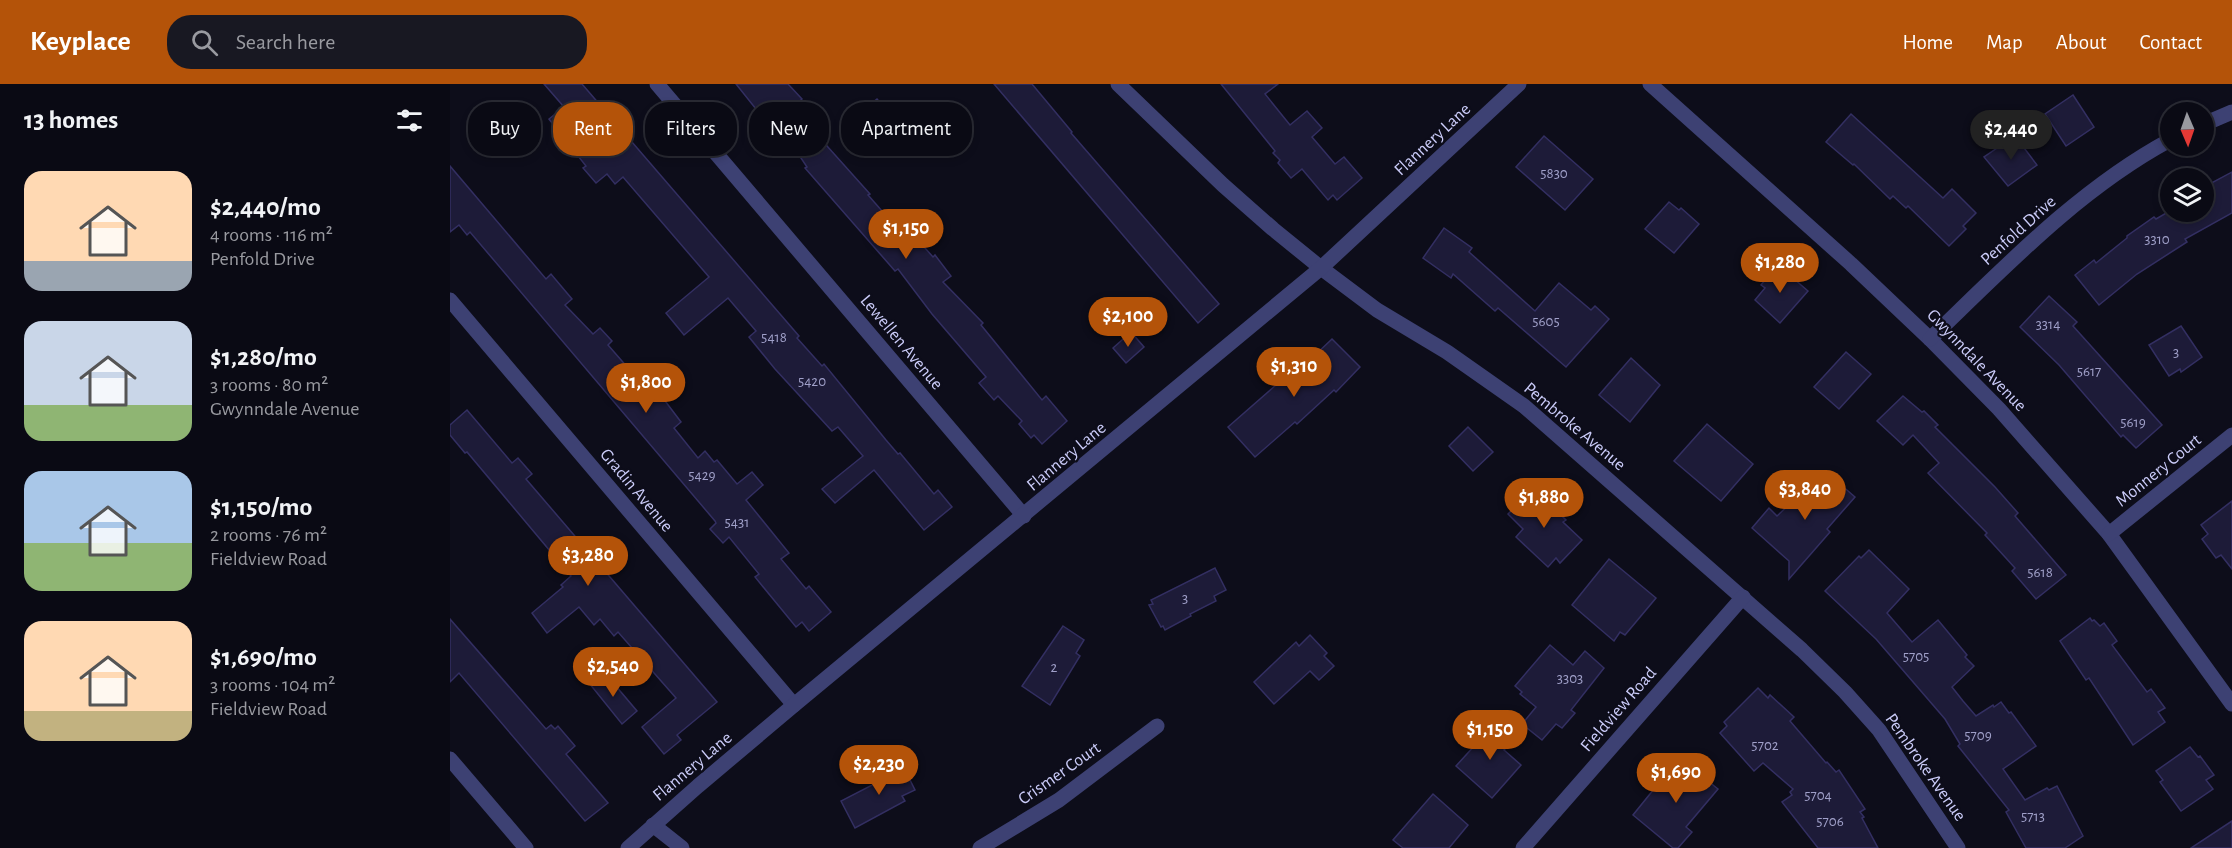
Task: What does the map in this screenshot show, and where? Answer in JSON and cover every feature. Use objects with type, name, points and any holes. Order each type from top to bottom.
[{"type":"street","name":"Lewellen Avenue","points":[[657,84],[1024,516]]},
{"type":"street","name":"Pembroke Avenue","points":[[1118,84],[1223,185],[1322,268],[1377,310],[1491,381],[1524,406],[1743,597],[1845,692],[1879,730],[1958,848]]},
{"type":"street","name":"Flannery Lane","points":[[628,848],[794,705],[1322,268],[1519,84]]},
{"type":"street","name":"Gwynndale Avenue","points":[[1650,84],[1851,264],[1999,409],[2109,534],[2232,704]]},
{"type":"street","points":[[2214,120],[2232,112]]},
{"type":"street","name":"Penfold Drive","points":[[1930,339],[2024,249],[2072,208],[2123,170],[2160,146]]},
{"type":"street","name":"Gradin Avenue","points":[[450,300],[794,705]]},
{"type":"street","name":"Monnery Court","points":[[2109,534],[2232,435]]},
{"type":"street","name":"Fieldview Road","points":[[1523,848],[1743,597]]},
{"type":"street","name":"Crismer Court","points":[[980,848],[1059,800],[1157,726]]},
{"type":"street","points":[[450,759],[526,848]]},
{"type":"street","points":[[653,825],[682,848]]},
{"type":"building","points":[[544,84],[582,84],[598,102],[560,102]]},
{"type":"building","points":[[736,84],[788,84],[802,99],[799,102],[750,102]]},
{"type":"building","points":[[994,84],[1032,84],[1071,133],[1219,304],[1198,323]]},
{"type":"building","points":[[1221,84],[1278,84],[1265,94],[1290,125],[1307,111],[1322,128],[1312,137],[1335,164],[1344,157],[1362,178],[1337,200],[1333,195],[1328,200],[1302,169],[1291,178],[1278,163],[1280,160],[1273,153],[1275,151]]},
{"type":"building","points":[[2073,95],[2094,127],[2066,146],[2045,114]]},
{"type":"building","points":[[1851,114],[1943,198],[1952,189],[1976,213],[1963,226],[1966,229],[1949,246],[1908,206],[1906,208],[1893,196],[1890,199],[1854,164],[1826,142]]},
{"type":"building","points":[[1544,136],[1593,179],[1565,210],[1516,167]]},
{"type":"building","points":[[2015,136],[2037,165],[2008,186],[1984,157]]},
{"type":"building","points":[[633,143],[799,336],[797,338],[822,366],[824,364],[898,454],[900,453],[934,494],[938,490],[952,507],[924,530],[874,470],[835,503],[822,489],[863,456],[838,427],[832,431],[775,369],[749,337],[756,331],[728,298],[684,335],[666,313],[709,277],[623,177],[615,184],[607,174],[596,183],[583,168],[586,166],[578,156],[633,156]]},
{"type":"building","points":[[829,148],[896,227],[902,222],[933,257],[935,255],[951,276],[943,282],[983,323],[981,325],[1042,400],[1046,396],[1067,421],[1042,444],[1034,435],[1031,438],[1019,424],[1022,421],[998,396],[994,400],[979,383],[986,377],[932,314],[898,269],[895,271],[805,168],[807,167],[799,156],[829,156]]},
{"type":"building","points":[[450,166],[546,279],[551,274],[572,299],[565,305],[593,334],[600,328],[612,341],[608,345],[635,376],[640,371],[653,385],[681,422],[674,428],[698,458],[705,451],[714,462],[717,460],[737,484],[752,472],[763,485],[746,500],[789,553],[781,559],[806,589],[809,586],[831,612],[809,631],[802,622],[796,627],[755,577],[759,574],[729,537],[723,543],[710,529],[716,523],[715,521],[470,232],[467,235],[459,225],[450,232]]},
{"type":"building","points":[[2232,172],[2232,213],[2185,239],[2187,242],[2137,274],[2099,305],[2075,275],[2094,260],[2096,263],[2127,236],[2154,217],[2156,219],[2160,217],[2160,222],[2214,222],[2214,182]]},
{"type":"building","points":[[1669,202],[1679,210],[1681,208],[1699,224],[1674,253],[1645,229]]},
{"type":"building","points":[[1444,228],[1472,248],[1469,252],[1535,311],[1559,283],[1591,310],[1595,306],[1609,319],[1566,367],[1498,308],[1495,311],[1453,274],[1451,278],[1423,258]]},
{"type":"building","points":[[1778,265],[1808,291],[1780,323],[1755,300],[1765,288],[1761,285]]},
{"type":"building","points":[[2049,296],[2077,322],[2073,326],[2162,425],[2136,448],[2123,435],[2121,437],[2059,365],[2020,327]]},
{"type":"building","points":[[2181,326],[2202,357],[2181,372],[2180,369],[2169,376],[2149,345]]},
{"type":"building","points":[[1131,332],[1144,347],[1126,363],[1113,348]]},
{"type":"building","points":[[1332,339],[1360,367],[1336,392],[1334,390],[1297,424],[1295,422],[1255,457],[1228,427],[1293,370],[1296,373]]},
{"type":"building","points":[[1846,352],[1871,374],[1839,409],[1814,387]]},
{"type":"building","points":[[1631,358],[1660,385],[1630,422],[1599,395]]},
{"type":"building","points":[[1903,396],[1922,412],[1924,411],[1938,425],[1935,427],[1995,487],[2018,513],[2015,516],[2066,575],[2036,599],[2012,571],[2015,568],[1985,535],[1987,533],[1928,473],[1939,463],[1913,435],[1903,445],[1877,421]]},
{"type":"building","points":[[467,410],[512,463],[518,458],[532,474],[526,479],[717,702],[677,735],[681,740],[664,754],[642,727],[676,698],[618,632],[614,636],[600,619],[594,625],[579,607],[547,633],[532,613],[563,587],[561,585],[571,576],[467,452],[465,453],[450,435],[450,425]]},
{"type":"building","points":[[1707,424],[1753,464],[1721,501],[1674,461]]},
{"type":"building","points":[[1468,427],[1493,452],[1473,471],[1449,446]]},
{"type":"building","points":[[1825,471],[1855,497],[1827,529],[1830,532],[1789,579],[1789,561],[1752,528],[1769,508],[1777,516]]},
{"type":"building","points":[[1533,489],[1566,520],[1563,522],[1582,540],[1560,563],[1556,558],[1548,567],[1516,537],[1523,529],[1508,514]]},
{"type":"building","points":[[2232,501],[2232,569],[2221,555],[2216,558],[2202,539],[2208,534],[2201,525]]},
{"type":"building","points":[[1869,550],[1909,589],[1887,613],[1912,642],[1938,620],[1974,666],[1952,687],[1976,716],[2001,702],[2036,746],[2003,769],[2025,800],[2047,788],[2049,790],[2057,786],[2083,836],[2065,848],[2026,848],[2006,812],[2009,810],[1958,746],[1960,744],[1945,719],[1876,639],[1825,591],[1859,556],[1861,558]]},
{"type":"building","points":[[1609,559],[1656,598],[1625,635],[1620,632],[1614,641],[1572,605]]},
{"type":"building","points":[[1215,568],[1226,590],[1214,596],[1216,601],[1165,630],[1163,626],[1161,627],[1149,605],[1153,604],[1151,600]]},
{"type":"building","points":[[2090,618],[2100,626],[2104,623],[2117,641],[2112,645],[2147,692],[2151,689],[2165,708],[2158,712],[2165,722],[2133,745],[2089,678],[2086,680],[2060,641]]},
{"type":"building","points":[[450,619],[546,729],[551,725],[555,729],[558,726],[575,746],[566,754],[608,803],[585,821],[459,673],[450,682]]},
{"type":"building","points":[[1063,626],[1084,640],[1076,653],[1080,656],[1050,705],[1022,686]]},
{"type":"building","points":[[1310,635],[1327,653],[1324,656],[1334,666],[1319,680],[1310,671],[1274,704],[1254,682],[1296,642],[1299,646]]},
{"type":"building","points":[[1550,645],[1573,665],[1585,651],[1604,668],[1571,710],[1575,713],[1562,728],[1556,724],[1542,740],[1522,724],[1536,707],[1520,694],[1522,692],[1515,686]]},
{"type":"building","points":[[604,672],[637,711],[622,724],[589,683]]},
{"type":"building","points":[[1758,688],[1768,698],[1770,695],[1794,717],[1790,721],[1826,763],[1836,772],[1839,770],[1865,809],[1860,812],[1864,817],[1862,818],[1878,848],[1818,848],[1782,802],[1792,795],[1790,792],[1793,789],[1763,763],[1754,771],[1720,733],[1727,726],[1724,722]]},
{"type":"building","points":[[1496,722],[1515,738],[1504,750],[1521,765],[1492,798],[1456,766]]},
{"type":"building","points":[[2190,747],[2214,775],[2206,780],[2213,789],[2181,811],[2160,782],[2163,780],[2156,771]]},
{"type":"building","points":[[1682,760],[1718,789],[1686,827],[1692,832],[1678,848],[1673,848],[1633,815],[1671,768],[1674,770]]},
{"type":"building","points":[[896,761],[900,770],[904,768],[915,790],[902,796],[905,801],[855,828],[841,801],[882,780],[877,771]]},
{"type":"building","points":[[1433,794],[1468,825],[1449,848],[1403,848],[1393,840]]},
{"type":"building","points":[[2232,821],[2232,848],[2191,848]]}]
